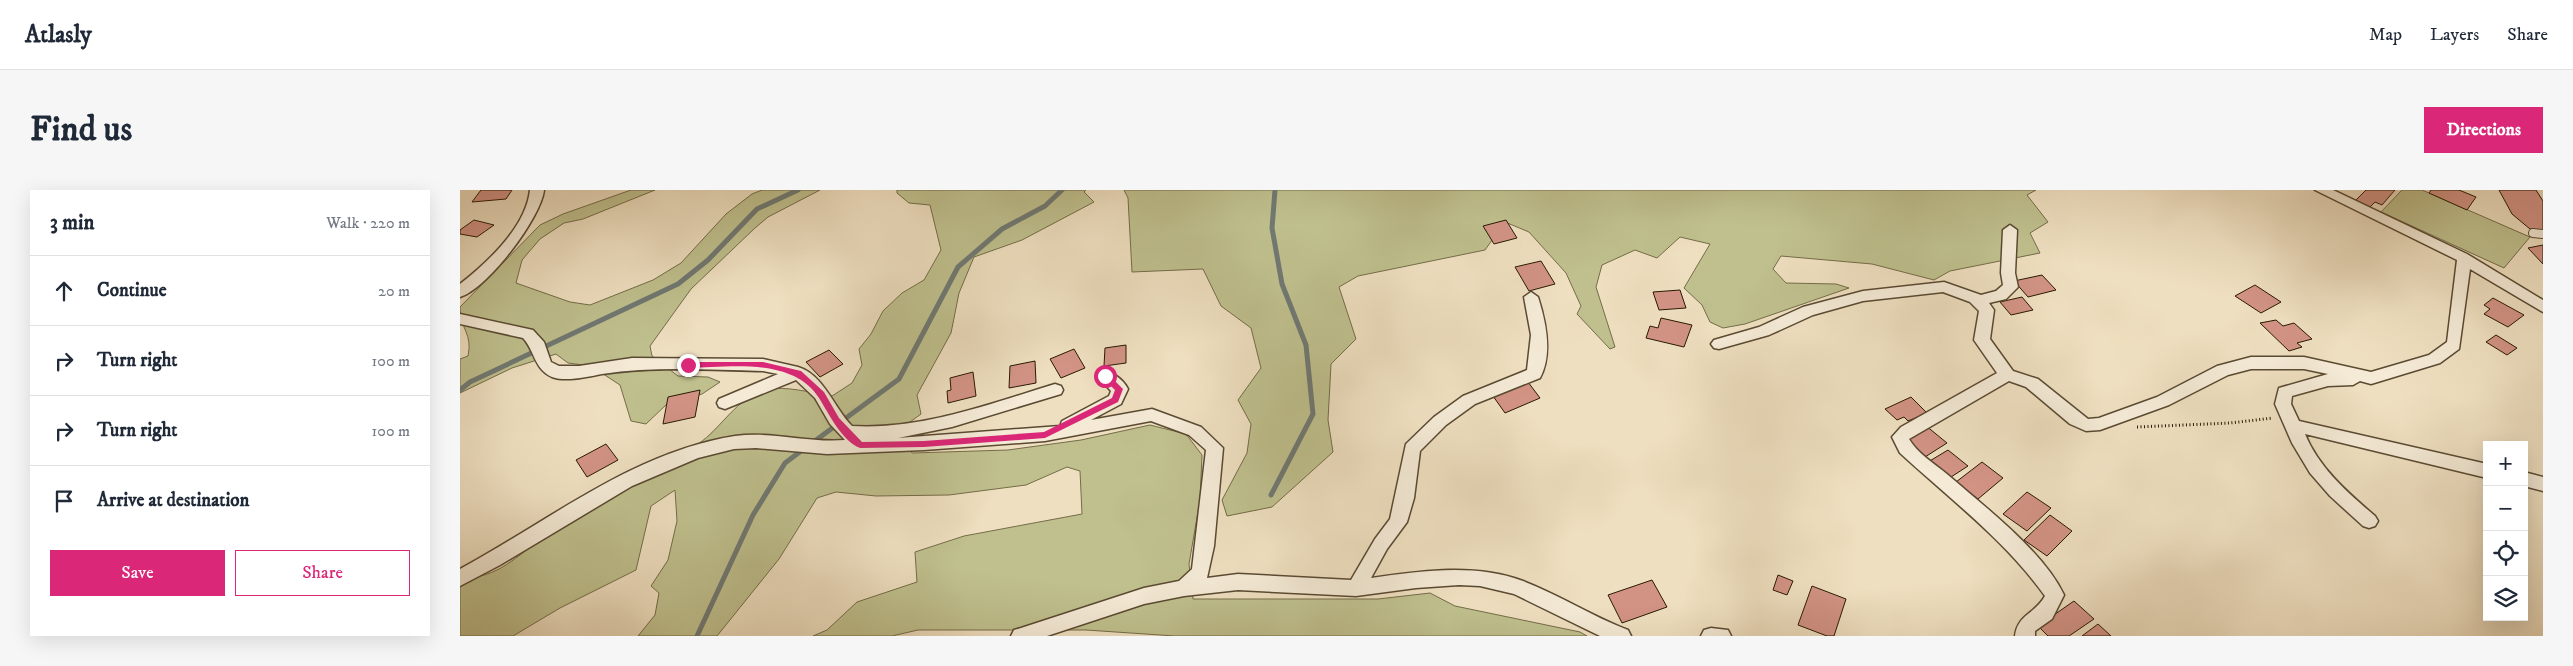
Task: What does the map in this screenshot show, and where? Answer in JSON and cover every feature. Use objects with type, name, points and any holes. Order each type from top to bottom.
[{"type":"street","points":[[460,292],[487,268],[516,232],[534,207],[537,190]]},
{"type":"street","points":[[2322,190],[2464,259],[2543,307]]},
{"type":"street","points":[[1978,301],[2001,295],[2011,287],[2008,273],[2010,230]]},
{"type":"street","points":[[2368,521],[2333,491],[2298,440],[2283,404],[2285,392],[2328,380],[2371,378],[2434,359],[2454,345],[2464,259]]},
{"type":"street","points":[[1719,344],[1764,331],[1808,311],[1863,296],[1944,287],[1964,292],[1988,310],[1982,340],[2007,375],[2032,383],[2076,420],[2086,425],[2100,424],[2163,401],[2223,370],[2251,363],[2304,362],[2371,378]]},
{"type":"street","points":[[1356,588],[1381,544],[1398,522],[1405,498],[1412,449],[1440,421],[1469,400],[1534,374],[1540,357],[1539,323],[1531,297]]},
{"type":"street","points":[[460,318],[528,334],[536,342],[544,365],[556,372],[579,372],[632,364],[763,364],[798,373],[821,394],[836,420],[860,445]]},
{"type":"street","points":[[725,403],[764,385],[798,373]]},
{"type":"street","points":[[2007,375],[1907,431],[1900,437],[1913,454],[2011,542],[2041,574],[2055,595],[2045,614],[2026,627],[2025,636]]},
{"type":"street","points":[[1045,435],[1115,400],[1120,389],[1105,376]]},
{"type":"street","points":[[847,432],[865,434],[922,427],[1055,390]]},
{"type":"street","points":[[460,578],[498,559],[615,485],[678,458],[737,443],[786,443],[821,447],[924,444],[1045,435],[1152,415],[1195,431],[1215,448],[1205,546],[1200,572],[1184,588]]},
{"type":"street","points":[[2292,423],[2301,427],[2483,470]]},
{"type":"street","points":[[2528,481],[2543,484]]},
{"type":"street","points":[[1021,636],[1144,596],[1184,588],[1238,582],[1356,588],[1392,582],[1475,577],[1517,587],[1599,628],[1621,636]]},
{"type":"street","points":[[1711,636],[1721,636]]},
{"type":"lane","points":[[2533,234],[2543,234]]},
{"type":"path","points":[[2128,426],[2292,423]]},
{"type":"green space","points":[[631,190],[655,190],[583,219],[564,223],[540,239],[522,260],[516,283],[570,302],[590,305],[653,280],[681,263],[726,214],[752,194],[762,190],[820,190],[768,217],[755,228],[691,289],[650,346],[652,356],[678,376],[708,377],[720,382],[702,394],[668,403],[646,424],[631,421],[620,385],[591,366],[568,363],[556,354],[512,368],[460,393],[460,359],[468,356],[469,342],[462,321],[460,307],[540,225],[563,214]]},
{"type":"green space","points":[[897,190],[1086,190],[1084,192],[1094,202],[1022,240],[974,257],[959,293],[951,333],[917,395],[921,414],[896,432],[912,453],[1008,450],[1081,440],[1150,425],[1186,434],[1202,455],[1200,500],[1189,564],[1193,599],[1378,599],[1430,593],[1455,606],[1580,632],[1587,636],[1175,636],[1086,630],[918,630],[892,636],[813,636],[827,630],[857,602],[917,582],[915,552],[964,536],[1082,514],[1080,471],[1067,467],[1026,485],[949,495],[876,496],[836,492],[817,498],[779,559],[717,636],[638,636],[655,615],[659,593],[651,586],[668,560],[677,521],[675,490],[651,506],[636,570],[560,608],[513,636],[460,636],[460,579],[486,574],[506,565],[631,479],[698,444],[715,430],[737,406],[755,394],[765,390],[781,388],[832,396],[852,383],[862,365],[859,349],[871,334],[883,311],[902,293],[924,280],[941,250],[930,205],[909,203],[897,193]]},
{"type":"green space","points":[[1124,190],[2036,190],[2027,195],[2048,222],[2030,233],[2040,253],[1950,271],[1934,280],[1872,264],[1781,256],[1773,269],[1786,283],[1836,284],[1849,288],[1745,324],[1723,328],[1710,322],[1702,305],[1684,288],[1710,244],[1680,237],[1657,258],[1635,250],[1602,265],[1596,287],[1615,347],[1610,349],[1577,314],[1581,306],[1566,273],[1529,232],[1505,222],[1485,250],[1358,276],[1339,287],[1356,339],[1331,364],[1328,420],[1333,452],[1272,507],[1227,516],[1222,500],[1247,453],[1251,424],[1238,400],[1261,368],[1251,328],[1221,306],[1203,269],[1132,272],[1128,198]]},
{"type":"green space","points":[[2402,190],[2422,190],[2530,237],[2504,268],[2381,212]]},
{"type":"building","points":[[481,190],[512,190],[506,199],[472,202]]},
{"type":"building","points":[[2366,190],[2395,190],[2382,205],[2375,202],[2370,207],[2355,201]]},
{"type":"building","points":[[2431,190],[2459,190],[2476,197],[2467,210],[2429,193]]},
{"type":"building","points":[[2499,190],[2536,190],[2543,201],[2543,230],[2530,229],[2512,214]]},
{"type":"building","points":[[474,220],[494,225],[477,237],[460,234],[460,230]]},
{"type":"building","points":[[1506,220],[1517,238],[1494,244],[1483,226]]},
{"type":"building","points":[[2543,245],[2543,264],[2528,248]]},
{"type":"building","points":[[1541,261],[1555,284],[1529,291],[1515,267]]},
{"type":"building","points":[[2042,275],[2056,290],[2028,297],[2014,281]]},
{"type":"building","points":[[2255,285],[2281,302],[2261,313],[2235,296]]},
{"type":"building","points":[[1680,290],[1686,308],[1659,310],[1653,292]]},
{"type":"building","points":[[2022,297],[2033,310],[2011,315],[2000,302]]},
{"type":"building","points":[[2493,298],[2524,315],[2508,327],[2484,314],[2490,309],[2484,305]]},
{"type":"building","points":[[1661,318],[1692,325],[1684,347],[1646,338],[1650,326],[1658,328]]},
{"type":"building","points":[[2276,320],[2283,326],[2294,323],[2312,339],[2297,343],[2302,347],[2289,351],[2260,323]]},
{"type":"building","points":[[2496,335],[2517,348],[2507,355],[2486,342]]},
{"type":"building","points":[[1126,345],[1126,363],[1104,366],[1105,348]]},
{"type":"building","points":[[1074,349],[1085,368],[1061,378],[1050,359]]},
{"type":"building","points":[[829,350],[843,364],[820,377],[806,362]]},
{"type":"building","points":[[1035,361],[1036,383],[1009,388],[1010,366]]},
{"type":"building","points":[[973,372],[976,396],[948,403],[947,391],[951,390],[950,378]]},
{"type":"building","points":[[1528,382],[1540,398],[1505,413],[1493,396]]},
{"type":"building","points":[[700,390],[695,417],[663,424],[668,397]]},
{"type":"building","points":[[1911,397],[1927,413],[1908,421],[1904,417],[1897,420],[1885,409]]},
{"type":"building","points":[[1925,425],[1947,443],[1925,457],[1903,439]]},
{"type":"building","points":[[606,444],[618,460],[587,477],[576,460]]},
{"type":"building","points":[[1948,450],[1968,466],[1948,479],[1928,462]]},
{"type":"building","points":[[1982,462],[2003,478],[1978,499],[1956,482]]},
{"type":"building","points":[[2027,492],[2051,508],[2027,531],[2003,514]]},
{"type":"building","points":[[2050,515],[2072,531],[2047,556],[2024,540]]},
{"type":"building","points":[[1778,575],[1793,581],[1787,595],[1773,590]]},
{"type":"building","points":[[1652,580],[1667,607],[1622,623],[1608,595]]},
{"type":"building","points":[[1812,586],[1846,599],[1834,636],[1827,636],[1798,625]]},
{"type":"building","points":[[2074,601],[2094,619],[2069,636],[2048,636],[2038,626]]},
{"type":"building","points":[[2098,624],[2111,636],[2082,636]]},
{"type":"waterway","points":[[460,390],[470,382],[678,284],[708,260],[757,209],[798,190]]},
{"type":"waterway","points":[[812,443],[899,379],[958,267],[1002,229],[1045,206],[1062,190]]},
{"type":"waterway","points":[[1271,495],[1313,414],[1306,345],[1282,284],[1272,228],[1275,190]]},
{"type":"waterway","points":[[697,636],[753,515],[785,463],[805,448]]},
{"type":"route","points":[[688,365],[763,364],[798,373],[821,394],[836,420],[860,445],[924,444],[1045,435],[1085,417],[1115,400],[1120,389],[1105,376]]}]
